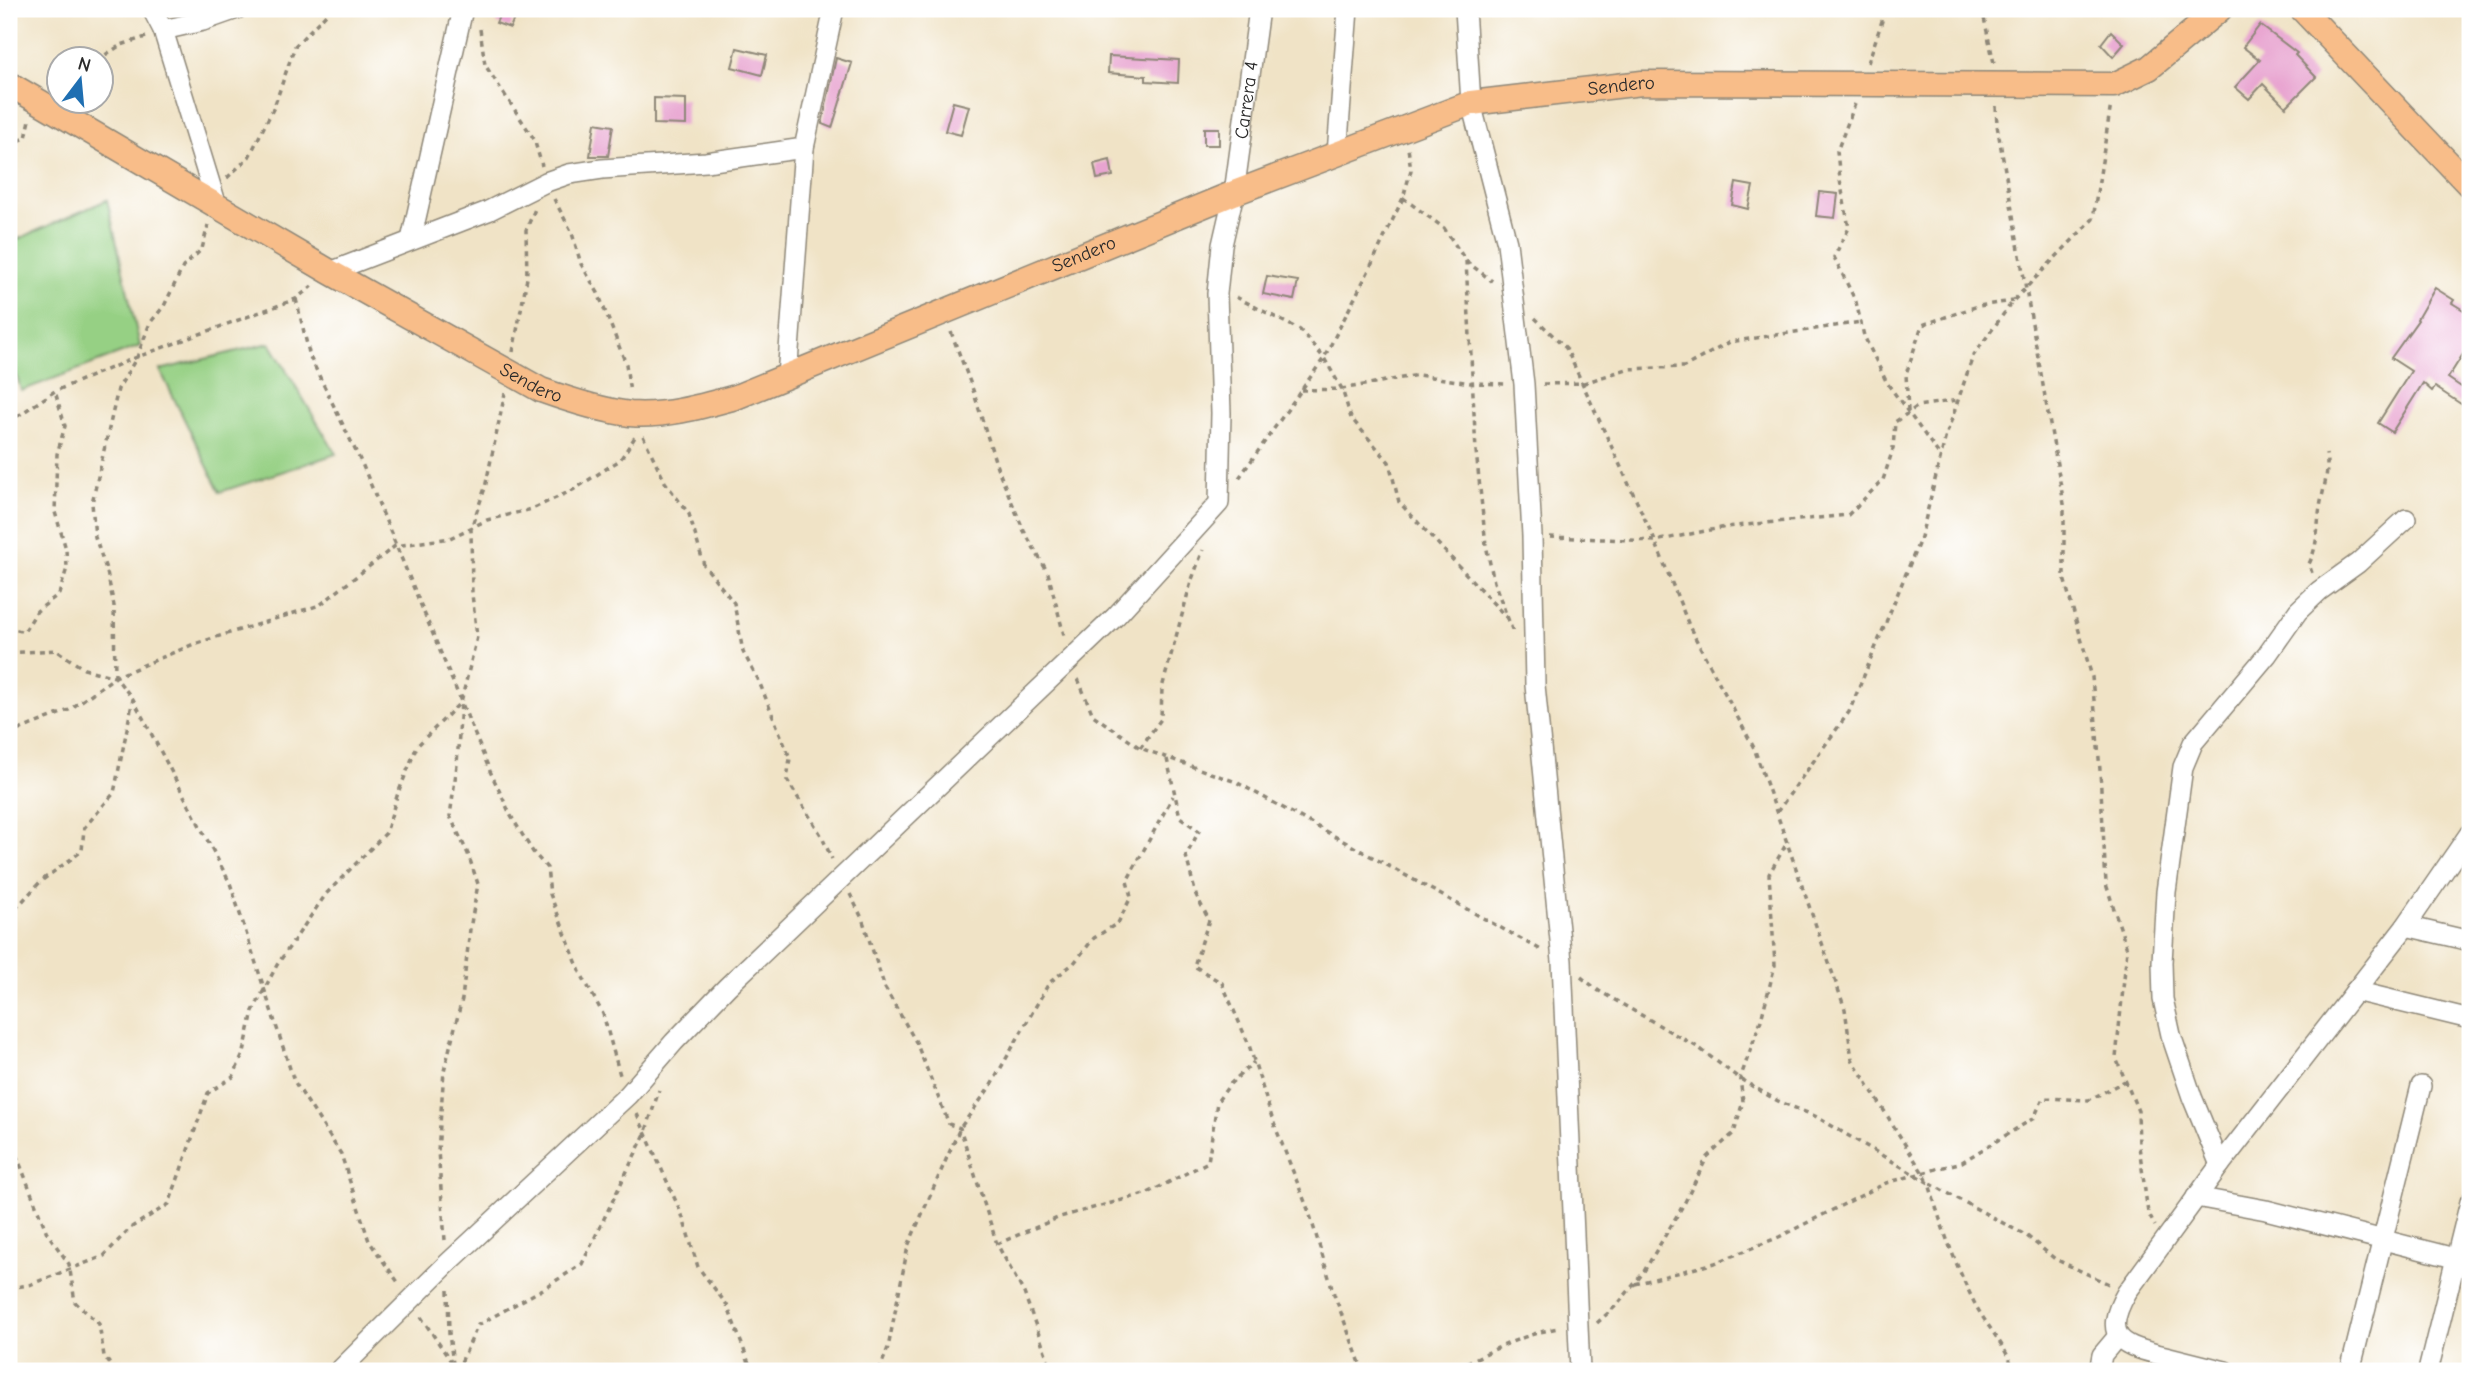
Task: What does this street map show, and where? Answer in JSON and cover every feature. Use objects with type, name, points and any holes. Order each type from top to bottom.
[{"type":"main road","name":"Sendero","points":[[9,85],[215,198],[330,272],[541,390],[569,400],[632,414],[699,407],[736,397],[1234,193],[1471,103],[1642,83],[2114,85],[2149,68],[2220,9]]},
{"type":"main road","points":[[2302,9],[2470,186]]},
{"type":"street","points":[[152,9],[163,30],[215,198]]},
{"type":"street","points":[[163,30],[203,21],[237,9]]},
{"type":"street","points":[[411,240],[463,9]]},
{"type":"street","points":[[787,377],[804,148],[834,9]]},
{"type":"street","name":"Carrera 4","points":[[1219,503],[1221,413],[1217,294],[1222,245],[1234,193],[1259,9]]},
{"type":"street","points":[[1338,154],[1348,9]]},
{"type":"street","points":[[1465,9],[1471,103],[1507,243],[1524,384],[1532,536],[1535,685],[1562,961],[1580,1371]]},
{"type":"street","points":[[330,272],[488,211],[546,182],[569,174],[602,169],[706,162],[804,148]]},
{"type":"street","points":[[339,1371],[447,1264],[628,1095],[674,1042],[727,988],[1116,616],[1219,503]]},
{"type":"street","points":[[2220,1165],[2192,1097],[2171,1035],[2163,999],[2166,892],[2183,767],[2193,743],[2212,717],[2267,655],[2298,611],[2319,591],[2358,563],[2406,519]]},
{"type":"street","points":[[2225,1371],[2132,1348],[2118,1336],[2115,1325],[2116,1311],[2220,1165],[2463,857],[2470,833]]},
{"type":"street","points":[[2406,926],[2470,941]]},
{"type":"street","points":[[2355,991],[2470,1019]]},
{"type":"street","points":[[2350,1371],[2421,1086]]},
{"type":"street","points":[[2196,1197],[2266,1210],[2463,1260]]},
{"type":"street","points":[[2427,1371],[2463,1260],[2470,1202]]},
{"type":"street","points":[[2099,1371],[2102,1355],[2118,1336]]},
{"type":"path","points":[[115,677],[114,606],[107,572],[95,537],[92,503],[118,389],[137,357],[150,323],[164,306],[183,267],[202,249],[215,198],[249,157],[274,107],[295,46],[331,9]]},
{"type":"path","points":[[1886,9],[1838,151],[1840,180],[1849,228],[1834,257],[1856,302],[1864,336],[1887,383],[1941,457]]},
{"type":"path","points":[[479,25],[485,65],[534,139],[546,182],[572,233],[581,264],[598,293],[626,364],[632,414]]},
{"type":"path","points":[[116,48],[163,30]]},
{"type":"path","points":[[1777,812],[1849,712],[1921,537],[1941,457],[1973,356],[2013,301],[2093,219],[2114,85]]},
{"type":"path","points":[[9,144],[26,138],[35,99]]},
{"type":"path","points":[[1997,125],[2064,504],[2064,578],[2092,677],[2106,884],[2127,949],[2116,1058],[2138,1111],[2139,1146],[2148,1213],[2164,1243]]},
{"type":"path","points":[[1219,503],[1324,358],[1368,272],[1403,198],[1411,170],[1404,129]]},
{"type":"path","points":[[455,1371],[449,1334],[447,1264],[438,1151],[444,1071],[462,999],[478,884],[468,854],[450,816],[461,702],[477,636],[472,594],[471,528],[485,488],[519,329],[527,278],[526,230],[546,182]]},
{"type":"path","points":[[1403,198],[1444,228],[1466,261],[1513,297],[1566,348],[1655,541],[1690,628],[1754,748],[1845,1009],[1852,1059],[1929,1183],[1940,1223],[1974,1302],[2011,1360],[2014,1371]]},
{"type":"path","points":[[1466,261],[1471,383],[1486,545],[1493,582],[1517,642]]},
{"type":"path","points":[[9,422],[55,391],[137,357],[296,299],[330,272]]},
{"type":"path","points":[[1217,294],[1236,297],[1300,330],[1324,358],[1342,389],[1351,418],[1389,462],[1399,502],[1508,620]]},
{"type":"path","points":[[296,299],[310,357],[363,466],[461,702],[512,816],[533,852],[547,869],[550,894],[580,972],[603,1014],[621,1080],[682,1215],[698,1267],[727,1306],[752,1371]]},
{"type":"path","points":[[1908,413],[1906,374],[1922,324],[1978,306],[2013,301]]},
{"type":"path","points":[[944,314],[973,390],[997,467],[1024,531],[1048,573],[1069,660],[1093,715],[1140,748],[1236,782],[1562,961],[1599,991],[1699,1048],[1741,1079],[1778,1101],[1815,1116],[1929,1183],[2027,1236],[2055,1259],[2127,1292]]},
{"type":"path","points":[[1301,390],[1342,389],[1418,375],[1471,383],[1584,383],[1627,369],[1684,367],[1730,342],[1861,322]]},
{"type":"path","points":[[9,632],[11,628],[24,632],[37,611],[59,594],[67,568],[66,549],[55,512],[57,454],[65,426],[55,391]]},
{"type":"path","points":[[1532,536],[1655,541],[1726,527],[1848,515],[1882,480],[1893,449],[1895,422],[1918,406],[1958,400]]},
{"type":"path","points":[[9,734],[69,710],[115,677],[194,644],[320,605],[397,546],[450,538],[487,520],[532,509],[573,491],[620,460],[640,430],[665,482],[689,514],[704,565],[734,603],[743,652],[758,678],[790,758],[787,779],[821,835],[862,918],[885,988],[916,1042],[949,1124],[960,1128]]},
{"type":"path","points":[[2319,591],[2309,564],[2316,549],[2319,513],[2325,491],[2328,465],[2326,454]]},
{"type":"path","points":[[1140,748],[1161,719],[1162,688],[1203,548]]},
{"type":"path","points":[[9,653],[56,650],[85,669],[115,677],[133,699],[230,883],[294,1081],[341,1154],[369,1241],[453,1365]]},
{"type":"path","points":[[9,916],[40,881],[82,851],[84,828],[114,793],[133,699]]},
{"type":"path","points":[[9,1288],[29,1285],[104,1256],[130,1228],[169,1204],[208,1093],[233,1077],[244,1052],[253,1011],[277,965],[326,894],[386,833],[417,746],[461,702]]},
{"type":"path","points":[[1167,759],[1180,817],[1199,831],[1186,856],[1196,895],[1209,920],[1194,966],[1222,983],[1254,1062],[1363,1371]]},
{"type":"path","points":[[879,1371],[888,1348],[908,1246],[960,1128],[990,1087],[1049,984],[1074,963],[1094,937],[1118,923],[1130,897],[1127,880],[1174,794]]},
{"type":"path","points":[[1449,1371],[1548,1330],[1579,1325],[1594,1326],[1618,1304],[1643,1273],[1685,1202],[1707,1157],[1734,1133],[1743,1101],[1741,1079],[1761,1020],[1775,965],[1769,874],[1788,841]]},
{"type":"path","points":[[997,1244],[1060,1217],[1148,1193],[1208,1162],[1217,1102],[1230,1084],[1254,1062]]},
{"type":"path","points":[[455,1371],[478,1325],[582,1264],[645,1134],[662,1081]]},
{"type":"path","points":[[1634,1284],[1715,1263],[1779,1237],[1886,1184],[1962,1162],[2034,1118],[2043,1098],[2089,1100],[2126,1081]]},
{"type":"path","points":[[960,1128],[997,1244],[1024,1293],[1052,1371]]},
{"type":"path","points":[[9,1136],[47,1233],[69,1264],[75,1302],[99,1324],[104,1356],[115,1371]]},
{"type":"green space","points":[[107,200],[140,346],[21,391],[9,346],[9,243]]},
{"type":"green space","points":[[270,343],[336,454],[220,492],[160,370]]},
{"type":"building","points":[[502,9],[518,9],[510,28],[496,23]]},
{"type":"building","points":[[2260,25],[2297,53],[2295,55],[2316,77],[2286,107],[2263,84],[2249,99],[2235,87],[2260,60],[2243,47]]},
{"type":"building","points":[[2111,31],[2124,44],[2113,57],[2101,44]]},
{"type":"building","points":[[737,48],[767,55],[762,75],[732,67]]},
{"type":"building","points":[[1109,56],[1179,60],[1178,83],[1146,81],[1146,76],[1108,73]]},
{"type":"building","points":[[836,58],[852,63],[832,128],[822,124]]},
{"type":"building","points":[[654,98],[686,99],[686,125],[654,124]]},
{"type":"building","points":[[953,102],[969,106],[961,135],[945,131]]},
{"type":"building","points":[[595,123],[613,126],[608,156],[590,156]]},
{"type":"building","points":[[1204,128],[1219,128],[1219,145],[1204,145]]},
{"type":"building","points":[[1110,160],[1113,176],[1097,179],[1094,164]]},
{"type":"building","points":[[1736,183],[1753,186],[1748,209],[1732,205]]},
{"type":"building","points":[[1819,192],[1838,194],[1835,218],[1816,216]]},
{"type":"building","points":[[1267,276],[1298,281],[1294,300],[1263,294]]},
{"type":"building","points":[[2435,288],[2470,314],[2470,343],[2448,378],[2470,393],[2470,410],[2435,387],[2432,391],[2423,383],[2392,432],[2378,423],[2411,371],[2391,358],[2418,320]]}]
